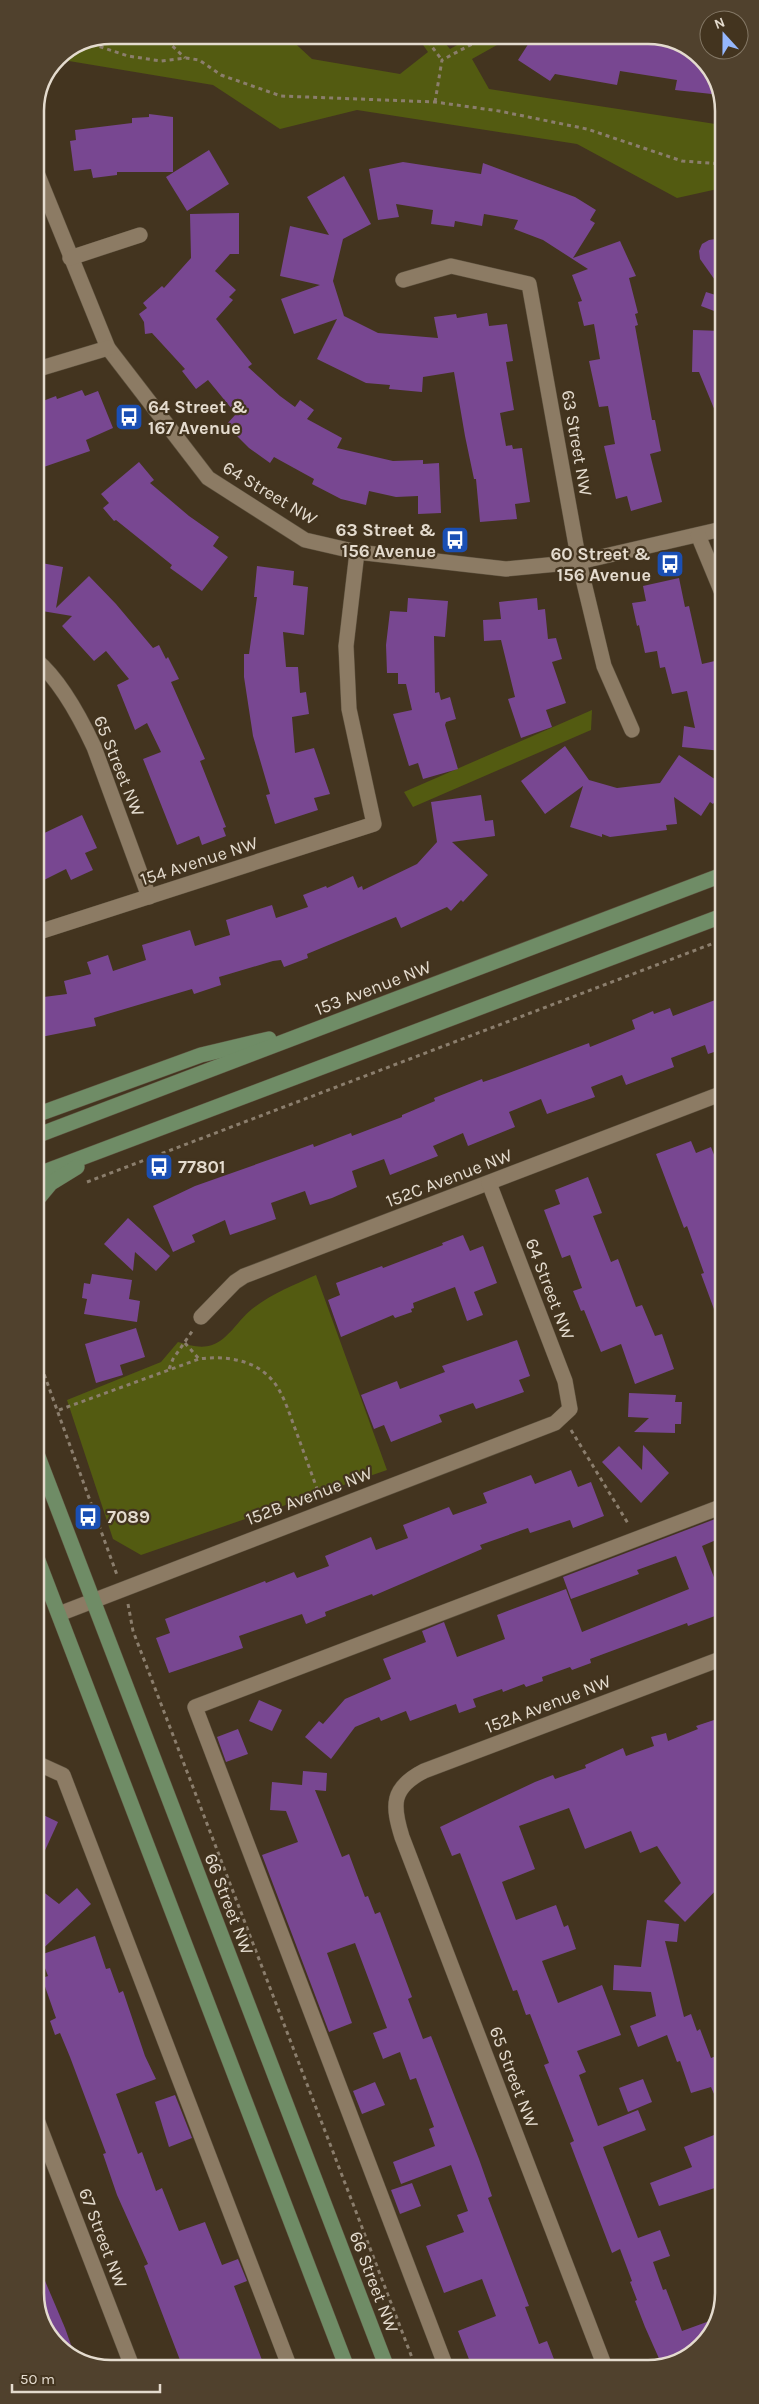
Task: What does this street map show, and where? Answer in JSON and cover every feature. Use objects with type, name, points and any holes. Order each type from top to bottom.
[{"type":"main road","name":"153 Avenue NW","points":[[44,1133],[715,878]]},
{"type":"main road","points":[[44,1172],[715,919]]},
{"type":"main road","points":[[44,1113],[201,1055],[327,1026]]},
{"type":"main road","points":[[44,1191],[51,1183],[105,1149]]},
{"type":"main road","name":"66 Street NW","points":[[44,1474],[94,1600],[383,2360]]},
{"type":"main road","points":[[44,1577],[344,2360]]},
{"type":"street","name":"64 Street NW","points":[[44,191],[108,348],[208,478],[305,540],[357,552],[506,569],[579,562],[715,531]]},
{"type":"street","points":[[70,258],[140,235]]},
{"type":"street","name":"63 Street NW","points":[[403,280],[451,266],[529,284],[579,562],[604,666],[632,730]]},
{"type":"street","points":[[44,367],[108,348]]},
{"type":"street","points":[[698,536],[715,576]]},
{"type":"street","name":"154 Avenue NW","points":[[44,930],[374,824],[349,709],[346,646],[357,552]]},
{"type":"street","name":"65 Street NW","points":[[44,670],[76,710],[94,747],[149,896]]},
{"type":"street","name":"152C Avenue NW","points":[[201,1317],[235,1282],[244,1276],[715,1096]]},
{"type":"street","name":"64 Street NW","points":[[489,1184],[565,1380],[567,1413]]},
{"type":"street","name":"152B Avenue NW","points":[[58,1614],[555,1423],[567,1413]]},
{"type":"street","points":[[443,2360],[195,1707],[715,1509]]},
{"type":"street","name":"152A Avenue NW","points":[[395,1798],[405,1784],[424,1771],[715,1661]]},
{"type":"street","points":[[44,1766],[63,1775],[287,2360]]},
{"type":"street","name":"65 Street NW","points":[[395,1798],[395,1811],[402,1837],[602,2360]]},
{"type":"street","name":"67 Street NW","points":[[44,2138],[130,2360]]},
{"type":"path","points":[[170,44],[186,58]]},
{"type":"path","points":[[430,44],[442,60],[435,102]]},
{"type":"path","points":[[442,60],[472,44]]},
{"type":"path","points":[[96,45],[128,56],[161,61],[186,58],[199,60],[221,75],[281,96],[435,102],[499,111],[587,129],[682,161],[715,163]]},
{"type":"path","points":[[80,1186],[100,1176],[715,943]]},
{"type":"path","points":[[169,1370],[173,1359],[186,1343],[201,1317]]},
{"type":"path","points":[[186,1343],[199,1359]]},
{"type":"path","points":[[59,1410],[199,1359],[213,1357],[250,1364],[276,1384],[325,1510]]},
{"type":"path","points":[[44,1372],[110,1557]]},
{"type":"path","points":[[567,1413],[638,1538]]},
{"type":"path","points":[[132,1617],[133,1631],[413,2360]]},
{"type":"green space","points":[[111,44],[296,44],[312,59],[400,74],[428,52],[422,44],[446,44],[450,49],[459,44],[499,44],[472,59],[489,89],[715,124],[715,190],[677,198],[577,144],[357,110],[280,129],[213,85],[66,61],[85,49]]},
{"type":"green space","points":[[592,710],[591,730],[413,807],[404,792]]},
{"type":"green space","points":[[316,1275],[387,1470],[141,1555],[113,1539],[67,1400],[161,1362],[178,1342],[204,1347],[218,1342],[247,1313],[259,1304],[283,1290]]},
{"type":"building","points":[[528,44],[652,44],[674,49],[692,60],[706,77],[713,94],[675,90],[677,80],[620,71],[617,85],[555,74],[550,81],[518,60]]},
{"type":"building","points":[[149,114],[173,117],[173,172],[117,172],[117,175],[93,178],[91,169],[74,171],[70,141],[76,140],[75,130],[132,123],[132,118],[149,117]]},
{"type":"building","points":[[209,150],[229,184],[187,211],[166,177]]},
{"type":"building","points":[[403,162],[481,174],[483,163],[575,197],[596,210],[590,220],[595,223],[573,258],[620,241],[636,276],[629,278],[638,313],[635,314],[638,325],[635,326],[652,420],[655,420],[661,451],[650,454],[662,502],[631,511],[627,496],[616,499],[604,446],[615,444],[608,406],[599,407],[589,361],[600,359],[594,324],[584,326],[578,302],[582,301],[572,275],[588,269],[543,240],[514,229],[518,220],[484,214],[482,226],[455,221],[454,227],[431,224],[433,210],[396,204],[399,217],[378,220],[369,169]]},
{"type":"building","points":[[344,176],[371,224],[343,239],[333,281],[344,316],[378,333],[438,338],[434,317],[456,314],[457,318],[487,313],[489,326],[507,324],[513,361],[506,362],[514,410],[500,413],[506,446],[512,445],[513,449],[522,448],[530,502],[515,504],[517,519],[480,522],[476,479],[474,479],[465,436],[454,372],[423,377],[422,392],[389,389],[390,385],[366,383],[317,359],[337,319],[294,334],[281,299],[320,285],[280,276],[290,226],[329,235],[307,197]]},
{"type":"building","points":[[239,213],[239,254],[230,254],[215,271],[236,290],[229,297],[233,300],[216,319],[252,364],[248,367],[295,407],[300,400],[314,410],[307,419],[342,438],[337,448],[393,461],[423,460],[423,464],[439,463],[441,513],[418,514],[418,496],[396,497],[369,491],[366,505],[341,499],[312,484],[314,479],[274,457],[270,463],[249,448],[226,425],[236,414],[208,380],[196,389],[182,371],[185,369],[152,333],[145,334],[144,322],[139,314],[147,308],[143,303],[162,286],[164,288],[191,258],[190,214]]},
{"type":"building","points":[[715,239],[715,280],[700,259],[699,251],[702,244]]},
{"type":"building","points":[[706,292],[715,295],[715,311],[701,306]]},
{"type":"building","points":[[693,330],[715,331],[715,411],[699,372],[692,372]]},
{"type":"building","points":[[82,390],[85,396],[98,391],[113,428],[86,440],[90,451],[44,467],[44,401],[56,396],[57,399]]},
{"type":"building","points":[[139,462],[154,480],[150,483],[189,516],[219,537],[213,546],[228,557],[202,591],[170,568],[172,565],[116,520],[114,521],[103,508],[109,503],[101,494]]},
{"type":"building","points":[[44,563],[63,567],[56,608],[89,576],[116,604],[153,648],[159,645],[166,659],[168,657],[179,679],[171,682],[205,759],[200,761],[226,827],[223,828],[226,836],[202,845],[199,836],[177,845],[143,759],[161,752],[147,723],[135,730],[117,685],[129,679],[106,651],[94,661],[62,626],[72,616],[44,611]]},
{"type":"building","points":[[257,566],[294,571],[293,585],[308,587],[304,635],[283,632],[286,667],[298,667],[300,693],[306,692],[309,714],[292,717],[295,753],[314,748],[330,794],[314,798],[318,810],[275,824],[266,795],[270,794],[253,736],[244,677],[244,654],[249,654],[257,597],[254,597]]},
{"type":"building","points":[[679,578],[685,607],[689,606],[702,664],[715,661],[715,750],[682,747],[684,726],[695,728],[687,691],[672,694],[665,667],[660,668],[657,651],[645,653],[632,603],[646,601],[643,586]]},
{"type":"building","points":[[408,598],[448,601],[445,637],[434,636],[435,693],[439,692],[441,700],[450,697],[456,719],[446,722],[445,725],[458,769],[423,779],[418,763],[409,766],[393,714],[412,710],[406,684],[398,684],[398,673],[387,673],[386,645],[390,611],[407,612]]},
{"type":"building","points":[[537,598],[538,610],[545,609],[548,639],[556,638],[562,659],[552,662],[566,703],[546,710],[552,727],[521,738],[508,699],[515,697],[501,640],[484,641],[483,620],[501,619],[499,602]]},
{"type":"building","points":[[565,746],[589,780],[617,788],[660,783],[679,755],[715,779],[715,801],[713,804],[710,802],[701,816],[674,797],[677,824],[666,825],[667,830],[610,837],[602,834],[602,837],[570,827],[583,786],[545,814],[521,781]]},
{"type":"building","points":[[481,795],[485,821],[493,820],[495,836],[452,842],[488,875],[463,902],[461,900],[451,911],[447,907],[401,928],[396,917],[307,954],[308,958],[284,967],[281,960],[273,961],[219,977],[221,985],[194,994],[192,989],[94,1018],[96,1026],[44,1036],[44,997],[67,994],[64,981],[91,974],[87,962],[108,955],[113,971],[146,960],[142,945],[190,930],[195,946],[230,935],[226,920],[272,905],[276,918],[308,907],[303,895],[326,886],[327,888],[353,876],[358,888],[362,886],[363,890],[417,864],[437,842],[431,802]]},
{"type":"building","points":[[82,815],[97,848],[85,853],[93,870],[71,880],[66,869],[44,880],[44,833]]},
{"type":"building","points":[[715,1000],[715,1052],[708,1054],[705,1045],[671,1058],[674,1067],[626,1085],[622,1075],[591,1087],[595,1097],[547,1114],[541,1099],[509,1112],[515,1127],[468,1146],[463,1133],[433,1146],[438,1156],[390,1175],[384,1159],[352,1171],[357,1187],[310,1205],[305,1191],[271,1203],[276,1219],[230,1235],[225,1220],[192,1235],[195,1242],[173,1252],[153,1206],[195,1186],[313,1144],[314,1147],[351,1133],[352,1136],[402,1117],[402,1115],[435,1101],[434,1098],[482,1079],[483,1082],[495,1078],[589,1043],[590,1047],[635,1029],[632,1020],[653,1011],[654,1014],[670,1008],[673,1016]]},
{"type":"building","points":[[691,1141],[696,1153],[711,1147],[715,1157],[715,1312],[701,1274],[704,1273],[687,1226],[684,1228],[656,1154]]},
{"type":"building","points":[[588,1177],[602,1213],[593,1216],[611,1262],[618,1259],[636,1307],[642,1305],[655,1336],[662,1334],[674,1369],[635,1384],[621,1344],[601,1352],[584,1310],[581,1311],[573,1291],[582,1288],[570,1255],[562,1258],[544,1210],[560,1204],[555,1190]]},
{"type":"building","points":[[128,1218],[170,1256],[156,1271],[135,1252],[133,1271],[104,1244]]},
{"type":"building","points":[[463,1235],[470,1251],[483,1246],[497,1283],[474,1292],[483,1315],[467,1321],[455,1287],[413,1303],[414,1308],[411,1309],[412,1312],[395,1318],[393,1315],[341,1337],[328,1300],[340,1295],[336,1283],[382,1266],[383,1268],[443,1245],[442,1243]]},
{"type":"building","points":[[92,1274],[132,1280],[129,1299],[140,1301],[137,1322],[84,1314],[87,1299],[82,1298],[84,1283],[90,1284]]},
{"type":"building","points":[[136,1328],[145,1357],[120,1365],[123,1375],[96,1383],[85,1344]]},
{"type":"building","points":[[517,1340],[530,1376],[519,1380],[524,1392],[476,1409],[473,1403],[439,1415],[442,1422],[391,1442],[384,1425],[374,1429],[361,1395],[397,1381],[400,1389],[445,1372],[442,1366]]},
{"type":"building","points":[[629,1393],[676,1395],[675,1402],[682,1402],[681,1424],[675,1424],[675,1433],[634,1432],[649,1418],[628,1417]]},
{"type":"building","points":[[643,1445],[669,1473],[641,1503],[602,1462],[619,1446],[642,1470]]},
{"type":"building","points":[[571,1470],[578,1487],[591,1482],[604,1516],[573,1528],[570,1520],[530,1533],[528,1528],[480,1545],[482,1549],[373,1596],[372,1594],[325,1612],[326,1616],[306,1624],[302,1614],[239,1636],[243,1648],[169,1673],[156,1638],[170,1633],[165,1619],[265,1581],[266,1583],[294,1572],[297,1578],[329,1566],[325,1556],[371,1537],[376,1550],[408,1538],[403,1525],[449,1507],[453,1515],[487,1503],[483,1493],[531,1475],[535,1484]]},
{"type":"building","points":[[715,1519],[715,1540],[702,1546],[715,1580],[715,1616],[688,1626],[687,1623],[590,1659],[591,1663],[572,1670],[570,1667],[542,1677],[543,1681],[526,1687],[524,1684],[503,1692],[502,1689],[473,1699],[476,1707],[459,1713],[456,1704],[410,1721],[406,1711],[381,1721],[379,1717],[355,1727],[331,1759],[305,1737],[319,1721],[323,1724],[345,1699],[391,1679],[383,1659],[426,1642],[422,1631],[444,1622],[457,1657],[505,1639],[497,1615],[566,1589],[582,1632],[689,1589],[676,1556],[637,1570],[639,1574],[571,1599],[563,1577]]},
{"type":"building","points":[[259,1700],[282,1710],[272,1731],[249,1721]]},
{"type":"building","points":[[715,1720],[715,1891],[685,1922],[664,1901],[681,1883],[657,1846],[640,1853],[631,1831],[585,1849],[569,1808],[519,1826],[535,1869],[502,1882],[516,1920],[556,1905],[564,1927],[568,1925],[576,1949],[542,1961],[558,2003],[602,1985],[621,2035],[577,2051],[586,2072],[579,2075],[598,2126],[638,2110],[646,2130],[603,2147],[638,2238],[660,2230],[670,2256],[653,2262],[663,2290],[666,2289],[682,2331],[709,2321],[696,2341],[678,2353],[659,2359],[635,2301],[637,2300],[630,2282],[632,2281],[620,2249],[612,2253],[570,2143],[574,2141],[544,2065],[549,2063],[530,2014],[526,2015],[517,1990],[513,1991],[460,1853],[452,1856],[440,1827],[535,1782],[553,1775],[555,1779],[586,1768],[585,1765],[623,1748],[626,1756],[654,1746],[651,1737],[666,1733],[668,1741],[698,1729],[696,1726]]},
{"type":"building","points":[[238,1729],[248,1754],[226,1762],[217,1737]]},
{"type":"building","points":[[303,1771],[327,1773],[326,1791],[315,1790],[342,1857],[349,1854],[365,1897],[368,1896],[375,1914],[380,1912],[412,1997],[408,1999],[423,2039],[431,2036],[479,2159],[492,2196],[488,2198],[529,2306],[525,2307],[539,2344],[547,2341],[554,2360],[469,2360],[458,2331],[496,2316],[482,2279],[444,2293],[426,2246],[464,2232],[457,2215],[468,2211],[451,2165],[401,2184],[393,2162],[435,2146],[429,2129],[434,2127],[416,2078],[410,2080],[400,2052],[383,2059],[373,2033],[387,2028],[355,1943],[327,1953],[352,2023],[329,2032],[262,1855],[298,1842],[286,1811],[270,1810],[272,1782],[302,1785]]},
{"type":"building","points":[[44,1815],[58,1822],[44,1853]]},
{"type":"building","points":[[77,1888],[91,1904],[44,1948],[44,1892],[59,1904]]},
{"type":"building","points":[[647,1920],[679,1924],[677,1942],[665,1941],[684,2017],[691,2014],[697,2031],[700,2029],[711,2058],[715,2056],[715,2096],[711,2087],[691,2093],[680,2061],[677,2062],[667,2035],[638,2047],[630,2026],[656,2016],[651,1992],[613,1990],[614,1965],[641,1967]]},
{"type":"building","points":[[95,1936],[106,1969],[110,1968],[119,1993],[123,1991],[145,2056],[156,2079],[116,2094],[138,2154],[142,2152],[156,2191],[162,2188],[179,2231],[205,2222],[222,2265],[238,2259],[247,2281],[234,2286],[262,2360],[180,2360],[144,2266],[148,2264],[117,2195],[103,2154],[106,2153],[70,2057],[60,2033],[55,2035],[50,2021],[56,2018],[44,1984],[44,1977],[48,1976],[44,1966],[44,1954]]},
{"type":"building","points":[[643,2079],[652,2102],[628,2112],[619,2088]]},
{"type":"building","points":[[375,2082],[385,2105],[362,2114],[353,2091]]},
{"type":"building","points":[[175,2095],[192,2138],[169,2147],[155,2102]]},
{"type":"building","points":[[715,2135],[715,2188],[659,2206],[650,2183],[692,2167],[684,2147]]},
{"type":"building","points":[[412,2183],[421,2206],[400,2214],[391,2190]]},
{"type":"building","points":[[44,2278],[72,2347],[63,2341],[49,2319],[44,2302]]},
{"type":"place","name":"64 Street & 167 Avenue","points":[[129,417]]},
{"type":"place","name":"63 Street & 156 Avenue","points":[[455,540]]},
{"type":"place","name":"60 Street & 156 Avenue","points":[[670,564]]},
{"type":"place","name":"77801","points":[[159,1167]]},
{"type":"place","name":"7089","points":[[88,1517]]}]
